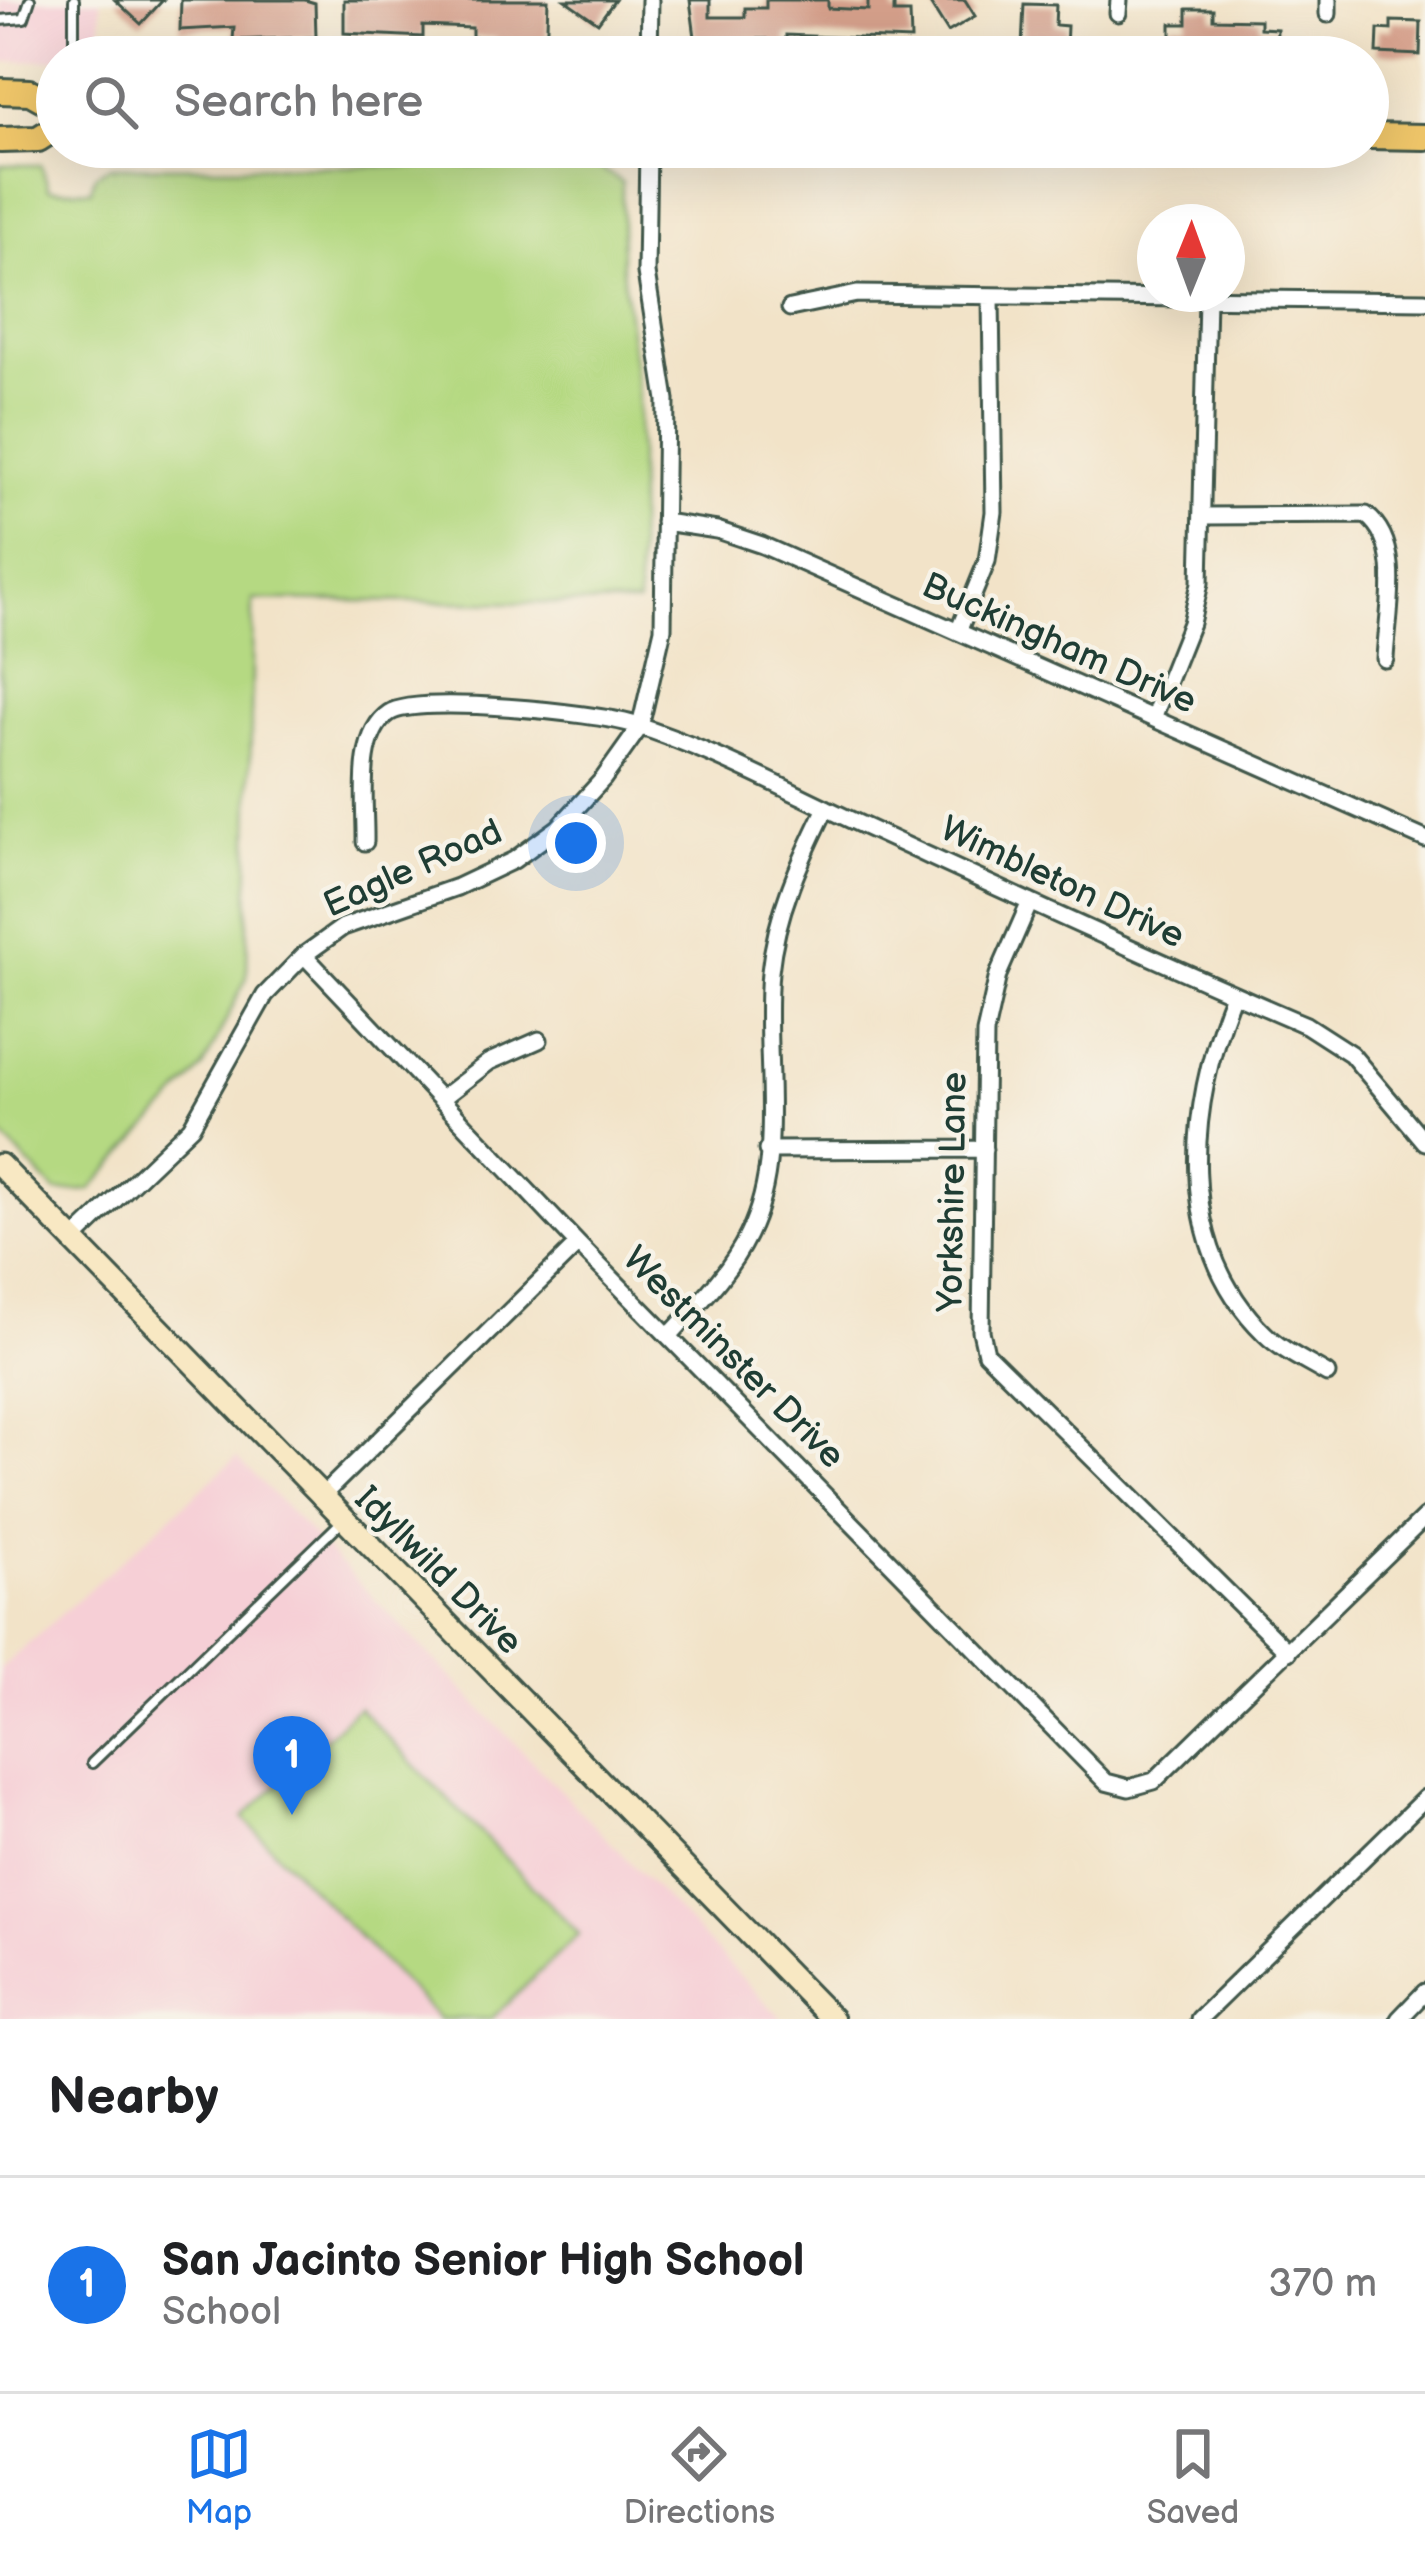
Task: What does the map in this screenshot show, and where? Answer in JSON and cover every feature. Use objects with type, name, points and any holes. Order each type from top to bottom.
[{"type":"main road","points":[[0,92],[36,95]]},
{"type":"main road","points":[[1389,136],[1425,137]]},
{"type":"main road","points":[[0,140],[36,139]]},
{"type":"street","points":[[649,36],[650,0]]},
{"type":"street","name":"Eagle Road","points":[[74,1240],[191,1127],[266,995],[304,956],[343,927],[457,887],[514,860],[558,828],[604,779],[640,727],[663,629],[666,400],[646,273],[648,168]]},
{"type":"street","points":[[790,308],[856,294],[1137,298]]},
{"type":"street","points":[[958,632],[987,562],[994,512],[991,298]]},
{"type":"street","points":[[1245,299],[1425,301]]},
{"type":"street","points":[[1153,718],[1191,623],[1204,516],[1207,312]]},
{"type":"street","points":[[1204,516],[1366,515],[1381,526],[1389,548],[1385,659]]},
{"type":"street","name":"Buckingham Drive","points":[[664,522],[717,530],[762,544],[1425,839]]},
{"type":"street","name":"Wimbleton Drive","points":[[365,842],[368,747],[373,731],[397,709],[431,705],[597,714],[640,727],[826,808],[1306,1025],[1351,1054],[1425,1142]]},
{"type":"street","points":[[669,1336],[720,1282],[749,1234],[763,1191],[776,940],[794,874],[826,808]]},
{"type":"street","name":"Yorkshire Lane","points":[[1030,902],[998,975],[985,1033],[981,1331],[986,1353],[1288,1652]]},
{"type":"street","name":"Westminster Drive","points":[[304,956],[578,1244],[1106,1782],[1130,1788],[1154,1780],[1288,1652]]},
{"type":"street","points":[[1233,994],[1211,1048],[1203,1091],[1200,1216],[1222,1281],[1251,1318],[1266,1336],[1327,1374]]},
{"type":"street","points":[[441,1099],[489,1062],[539,1040]]},
{"type":"street","points":[[767,1150],[984,1149]]},
{"type":"street","name":"Idyllwild Drive","points":[[0,1165],[832,2019]]},
{"type":"street","points":[[320,1498],[578,1244]]},
{"type":"street","points":[[1288,1652],[1425,1517]]},
{"type":"street","points":[[1199,2019],[1425,1798]]},
{"type":"street","points":[[1399,2019],[1425,1992]]},
{"type":"lane","points":[[0,20],[24,18],[31,0]]},
{"type":"lane","points":[[74,0],[74,36]]},
{"type":"lane","points":[[92,1763],[342,1520]]},
{"type":"shaded area","points":[[0,0],[101,0],[101,36],[36,36],[36,60],[0,62]]},
{"type":"shaded area","points":[[237,1457],[782,2019],[0,2019],[0,1669]]},
{"type":"green space","points":[[0,165],[36,165],[42,168],[49,189],[91,190],[95,175],[107,168],[600,168],[622,182],[622,268],[638,394],[638,604],[253,600],[247,977],[203,1068],[90,1190],[56,1192],[0,1134]]},
{"type":"green space","points":[[358,1707],[579,1934],[491,2019],[439,2019],[243,1818]]},
{"type":"building","points":[[115,0],[163,0],[141,24]]},
{"type":"building","points":[[181,0],[315,3],[316,36],[233,36],[234,27],[180,30]]},
{"type":"building","points":[[344,0],[548,0],[547,36],[472,36],[472,28],[423,26],[423,36],[344,33]]},
{"type":"building","points":[[565,0],[615,0],[598,23]]},
{"type":"building","points":[[690,0],[710,0],[710,17],[745,17],[745,8],[766,8],[766,0],[828,0],[828,8],[868,10],[868,0],[894,0],[894,13],[910,13],[911,36],[695,36]]},
{"type":"building","points":[[928,0],[965,0],[975,16],[948,32]]},
{"type":"building","points":[[1024,4],[1056,5],[1055,25],[1067,26],[1067,36],[1023,36]]},
{"type":"building","points":[[1187,9],[1213,9],[1213,19],[1260,20],[1260,28],[1277,29],[1277,36],[1171,36],[1171,24],[1187,24]]},
{"type":"building","points":[[1391,21],[1421,22],[1420,55],[1389,54],[1389,36],[1378,36],[1378,29],[1391,30]]},
{"type":"place","name":"San Jacinto Senior High School","points":[[292,1815]]}]
